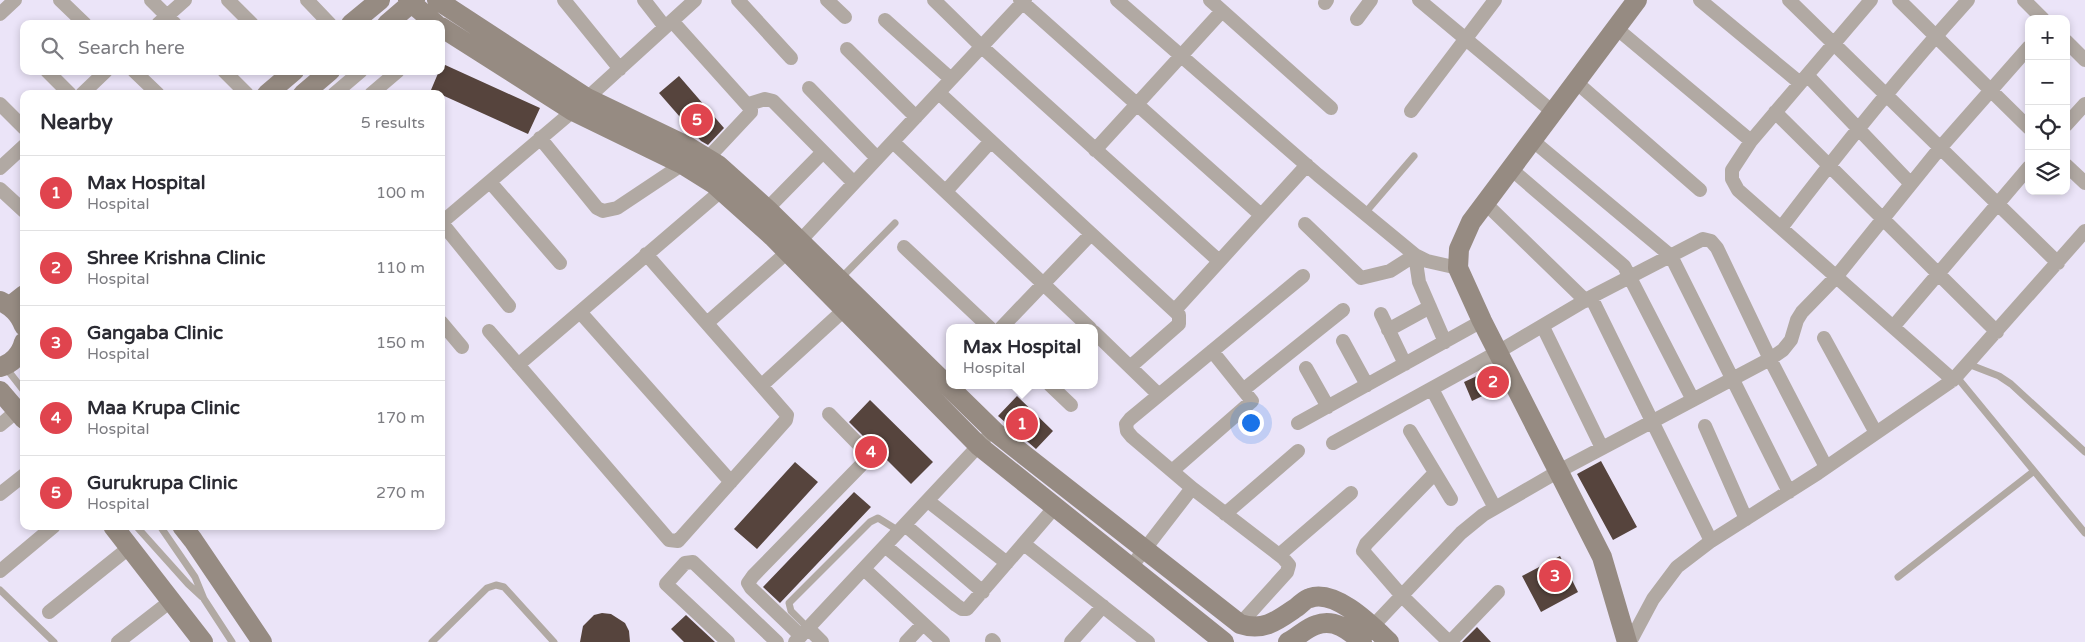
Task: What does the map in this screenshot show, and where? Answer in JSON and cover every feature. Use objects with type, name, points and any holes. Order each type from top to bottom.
[{"type":"street","points":[[0,14],[15,0]]},
{"type":"street","points":[[60,0],[81,20]]},
{"type":"street","points":[[150,0],[166,20]]},
{"type":"street","points":[[168,20],[185,0]]},
{"type":"street","points":[[228,0],[248,20]]},
{"type":"street","points":[[307,0],[326,20]]},
{"type":"street","points":[[356,20],[380,0]]},
{"type":"street","points":[[564,0],[620,69]]},
{"type":"street","points":[[540,138],[597,208],[603,211],[617,208],[696,159],[751,112],[749,104],[644,0]]},
{"type":"street","points":[[445,220],[620,69],[696,0]]},
{"type":"street","points":[[738,0],[791,58]]},
{"type":"street","points":[[828,0],[845,17]]},
{"type":"street","points":[[934,0],[982,47],[1219,262]]},
{"type":"street","points":[[1117,0],[1307,165],[1415,254],[1427,261],[1458,268]]},
{"type":"street","points":[[1210,0],[1331,108]]},
{"type":"street","points":[[1356,19],[1371,0]]},
{"type":"street","points":[[1420,0],[1554,112]]},
{"type":"street","points":[[1410,111],[1495,0]]},
{"type":"street","points":[[1628,642],[1602,557],[1482,321],[1458,268],[1459,249],[1471,222],[1637,0]]},
{"type":"street","points":[[1700,0],[1803,79],[1858,129],[1911,184]]},
{"type":"street","points":[[1789,0],[2058,263]]},
{"type":"street","points":[[1871,0],[1751,141],[1732,170],[1732,179],[1738,190],[1893,327],[1954,378]]},
{"type":"street","points":[[1899,0],[2025,124]]},
{"type":"street","points":[[1781,228],[1828,165],[1968,0]]},
{"type":"street","points":[[2024,0],[2039,15]]},
{"type":"street","points":[[391,20],[412,1],[437,18]]},
{"type":"street","points":[[707,323],[794,246],[982,47],[1022,1],[1261,215]]},
{"type":"street","points":[[1095,150],[1222,11]]},
{"type":"street","points":[[885,20],[952,79]]},
{"type":"street","points":[[445,23],[580,104]]},
{"type":"street","points":[[445,23],[580,104],[696,159],[741,184],[768,209],[844,310],[979,446],[1218,640]]},
{"type":"street","points":[[1616,28],[1751,141]]},
{"type":"street","points":[[2070,46],[2085,60]]},
{"type":"street","points":[[847,49],[916,117]]},
{"type":"street","points":[[1367,634],[1466,528],[1495,508],[1559,471],[1770,359],[1791,340],[1797,320],[1802,312],[1836,277],[1940,148],[2025,52]]},
{"type":"street","points":[[51,75],[66,90]]},
{"type":"street","points":[[86,90],[102,75]]},
{"type":"street","points":[[138,75],[154,90]]},
{"type":"street","points":[[228,75],[243,90]]},
{"type":"street","points":[[272,90],[289,75]]},
{"type":"street","points":[[309,90],[325,75]]},
{"type":"street","points":[[339,90],[356,75]]},
{"type":"street","points":[[376,90],[393,75]]},
{"type":"street","points":[[1576,82],[1700,190]]},
{"type":"street","points":[[809,88],[877,158]]},
{"type":"street","points":[[939,92],[1180,315],[1179,324],[1130,367]]},
{"type":"street","points":[[749,104],[770,99],[854,184]]},
{"type":"street","points":[[0,104],[20,124]]},
{"type":"street","points":[[2070,121],[2085,104]]},
{"type":"street","points":[[1775,112],[1997,332]]},
{"type":"street","points":[[1532,140],[1671,256],[1789,492]]},
{"type":"street","points":[[946,191],[991,141]]},
{"type":"street","points":[[893,142],[1086,324]]},
{"type":"street","points":[[0,168],[20,150]]},
{"type":"street","points":[[768,209],[823,152]]},
{"type":"street","points":[[696,159],[721,190],[839,280],[946,381]]},
{"type":"street","points":[[1175,310],[1307,165]]},
{"type":"street","points":[[1510,169],[1620,261],[1693,400]]},
{"type":"street","points":[[2070,169],[2085,183]]},
{"type":"street","points":[[1893,327],[1996,203],[2025,171]]},
{"type":"street","points":[[490,182],[560,263]]},
{"type":"street","points":[[0,189],[20,207]]},
{"type":"street","points":[[518,365],[721,190]]},
{"type":"street","points":[[1486,203],[1588,299],[1711,541]]},
{"type":"street","points":[[1305,224],[1361,278],[1390,271],[1415,254]]},
{"type":"street","points":[[445,227],[509,306]]},
{"type":"street","points":[[1628,642],[1653,599],[1677,567],[1711,541],[1789,492],[1954,378],[2085,231]]},
{"type":"street","points":[[1005,324],[1091,234]]},
{"type":"street","points":[[1333,443],[1543,327],[1588,299],[1703,239],[1711,241],[1717,248],[1770,359],[1826,467]]},
{"type":"street","points":[[904,247],[986,324]]},
{"type":"street","points":[[489,331],[669,540],[678,541],[786,420],[785,411],[646,254]]},
{"type":"street","points":[[1415,254],[1420,282],[1445,342]]},
{"type":"street","points":[[1240,624],[1287,572],[1288,565],[1279,555],[1172,471],[1127,431],[1126,424],[1303,276]]},
{"type":"street","points":[[11,301],[20,318]]},
{"type":"street","points":[[1388,330],[1430,307]]},
{"type":"street","points":[[762,385],[844,310]]},
{"type":"street","points":[[1243,390],[1343,310]]},
{"type":"street","points":[[580,312],[731,482]]},
{"type":"street","points":[[1381,314],[1405,364]]},
{"type":"street","points":[[1298,423],[1482,321]]},
{"type":"street","points":[[445,327],[462,347]]},
{"type":"street","points":[[1543,327],[1602,448]]},
{"type":"street","points":[[1098,336],[1159,395]]},
{"type":"street","points":[[1824,338],[1876,433]]},
{"type":"street","points":[[1343,341],[1367,385]]},
{"type":"street","points":[[1172,471],[1252,401],[1212,351]]},
{"type":"street","points":[[2,367],[12,361],[20,352]]},
{"type":"street","points":[[1306,368],[1328,407]]},
{"type":"street","points":[[954,389],[993,430],[1240,624],[1253,628],[1266,625],[1280,619],[1310,598],[1323,598],[1350,608],[1367,634]]},
{"type":"street","points":[[1054,389],[1070,405]]},
{"type":"street","points":[[1432,389],[1495,508]]},
{"type":"street","points":[[0,390],[20,415],[0,425]]},
{"type":"street","points":[[822,642],[801,636],[750,588],[748,583],[870,456],[829,414]]},
{"type":"street","points":[[1705,426],[1746,519]]},
{"type":"street","points":[[801,636],[993,430]]},
{"type":"street","points":[[1410,431],[1451,500]]},
{"type":"street","points":[[1226,514],[1298,451]]},
{"type":"street","points":[[1435,473],[1366,544],[1363,551],[1402,596],[1449,642],[1498,592]]},
{"type":"street","points":[[0,494],[20,478]]},
{"type":"street","points":[[1131,568],[1192,488]]},
{"type":"street","points":[[1279,555],[1351,494]]},
{"type":"street","points":[[928,501],[1007,564]]},
{"type":"street","points":[[885,546],[962,609],[967,609],[1055,507]]},
{"type":"street","points":[[902,528],[983,592]]},
{"type":"street","points":[[0,571],[49,530]]},
{"type":"street","points":[[116,530],[203,642]]},
{"type":"street","points":[[185,530],[262,642]]},
{"type":"street","points":[[1024,544],[1148,642]]},
{"type":"street","points":[[49,612],[130,547]]},
{"type":"street","points":[[728,642],[666,584],[685,563],[693,562],[777,642]]},
{"type":"street","points":[[864,569],[943,642]]},
{"type":"street","points":[[118,642],[172,600]]},
{"type":"street","points":[[1071,642],[1103,606]]},
{"type":"street","points":[[1288,642],[1315,625],[1329,622],[1389,642]]},
{"type":"street","points":[[906,642],[924,624]]},
{"type":"lane","points":[[1365,213],[1414,156]]},
{"type":"lane","points":[[839,280],[895,223]]},
{"type":"lane","points":[[1968,364],[1999,376],[2012,384],[2085,452]]},
{"type":"lane","points":[[2,367],[20,387]]},
{"type":"lane","points":[[1954,378],[2085,533]]},
{"type":"lane","points":[[1898,577],[2034,471]]},
{"type":"lane","points":[[801,636],[789,603],[870,522],[878,518],[902,528]]},
{"type":"lane","points":[[140,530],[204,599]]},
{"type":"lane","points":[[163,530],[195,577],[204,599],[232,642]]},
{"type":"lane","points":[[432,642],[483,592],[496,585],[504,587],[554,642]]},
{"type":"lane","points":[[0,590],[54,642]]},
{"type":"building","points":[[445,65],[540,108],[528,134],[445,96],[445,90],[431,90],[437,75],[445,75]]},
{"type":"building","points":[[679,76],[724,128],[708,145],[701,141],[659,93]]},
{"type":"building","points":[[1492,369],[1501,387],[1472,401],[1464,382]]},
{"type":"building","points":[[1017,396],[1053,431],[1036,449],[998,416]]},
{"type":"building","points":[[870,400],[933,462],[911,484],[849,422]]},
{"type":"building","points":[[1601,461],[1637,527],[1613,540],[1577,474]]},
{"type":"building","points":[[795,462],[818,482],[757,549],[734,529]]},
{"type":"building","points":[[854,492],[871,507],[780,603],[763,587]]},
{"type":"building","points":[[1560,556],[1578,592],[1541,612],[1522,576]]},
{"type":"building","points":[[602,613],[611,614],[625,623],[629,631],[630,642],[580,642],[583,626],[594,615]]},
{"type":"building","points":[[686,615],[715,642],[684,642],[671,629]]},
{"type":"building","points":[[1477,627],[1491,642],[1462,642]]},
{"type":"place","name":"Gurukrupa Clinic","points":[[697,120]]},
{"type":"place","name":"Shree Krishna Clinic","points":[[1493,382]]},
{"type":"place","name":"Max Hospital","points":[[1022,424]]},
{"type":"place","name":"Maa Krupa Clinic","points":[[871,452]]},
{"type":"place","name":"Gangaba Clinic","points":[[1555,576]]}]
